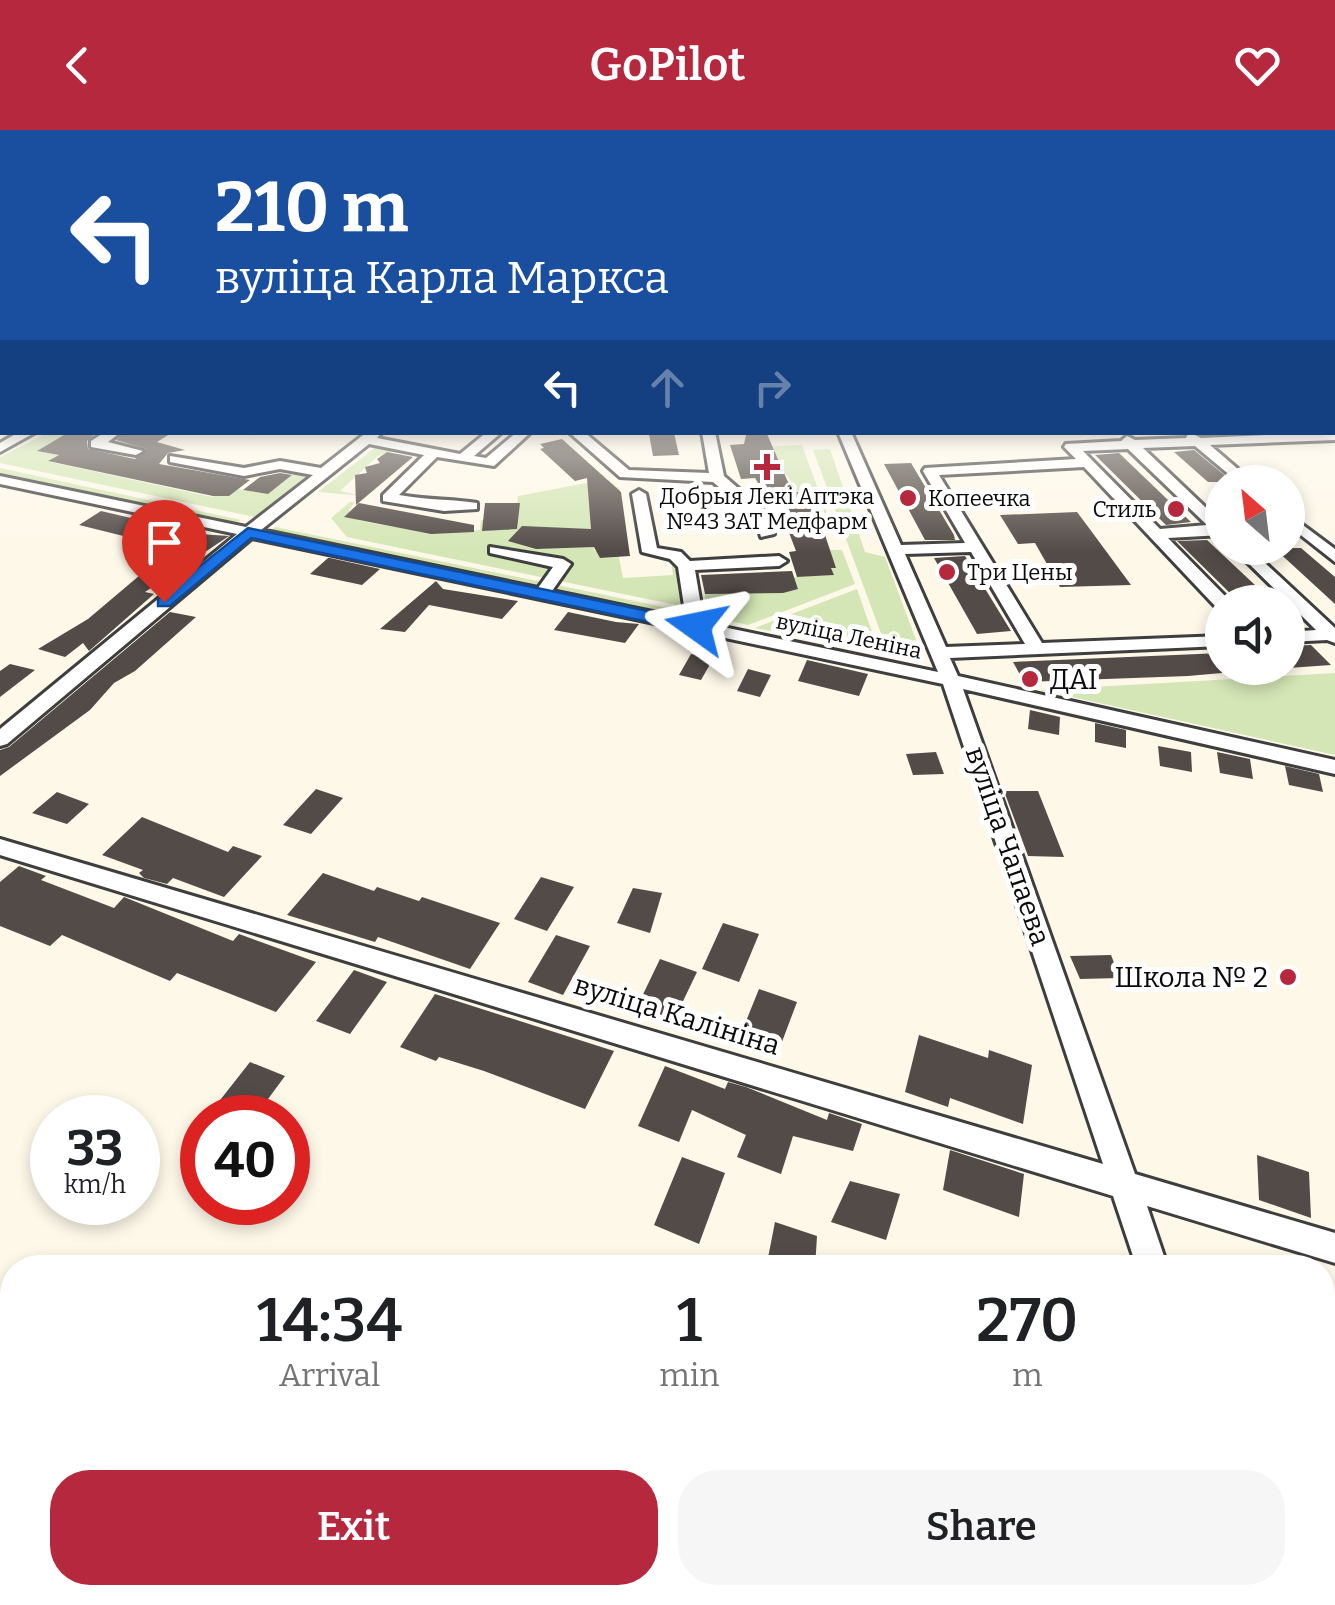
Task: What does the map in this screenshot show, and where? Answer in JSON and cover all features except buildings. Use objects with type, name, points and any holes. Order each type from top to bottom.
[{"type":"street","points":[[0,448],[24,435]]},
{"type":"street","points":[[111,435],[96,444],[136,452]]},
{"type":"street","points":[[463,458],[492,435]]},
{"type":"street","points":[[0,740],[248,532],[371,436],[489,463],[522,435]]},
{"type":"street","points":[[580,435],[625,474],[716,478],[762,518],[766,534]]},
{"type":"street","points":[[709,435],[716,478]]},
{"type":"street","name":"вуліца Чапаева","points":[[845,435],[951,680],[1149,1255]]},
{"type":"street","points":[[1205,585],[1072,446],[1125,438],[1335,436]]},
{"type":"street","points":[[1192,437],[1226,465]]},
{"type":"street","points":[[1125,438],[1205,513]]},
{"type":"street","points":[[434,453],[388,498],[444,508],[472,506]]},
{"type":"street","points":[[174,459],[244,472],[280,465],[324,473]]},
{"type":"street","points":[[1037,649],[930,471],[1088,464]]},
{"type":"street","name":"вуліца Леніна","points":[[0,480],[951,680],[1335,767]]},
{"type":"street","points":[[639,494],[650,552],[675,555],[686,566],[696,626]]},
{"type":"street","points":[[1158,534],[1205,530]]},
{"type":"street","points":[[1305,530],[1328,544],[1335,556]]},
{"type":"street","points":[[895,550],[974,547]]},
{"type":"street","points":[[496,550],[562,564],[542,594]]},
{"type":"street","points":[[686,566],[778,561]]},
{"type":"street","points":[[1258,565],[1334,636]]},
{"type":"street","points":[[1305,637],[1334,636]]},
{"type":"street","points":[[939,653],[1205,641]]},
{"type":"street","name":"вуліца Калініна","points":[[0,847],[1335,1248]]},
{"type":"green space","points":[[43,435],[64,435],[38,451],[59,455],[50,462],[212,497],[238,489],[268,494],[295,473],[309,478],[259,518],[0,463],[0,457]]},
{"type":"green space","points":[[802,445],[834,533],[824,533],[806,492],[792,493],[791,481],[761,447]]},
{"type":"green space","points":[[376,447],[414,453],[387,452],[377,457],[340,491],[363,496],[318,492]]},
{"type":"green space","points":[[830,449],[865,552],[885,557],[921,653],[889,655],[813,450]]},
{"type":"green space","points":[[0,468],[241,520],[236,523],[0,473]]},
{"type":"green space","points":[[607,479],[621,490],[592,492],[594,551],[599,551],[600,558],[619,557],[623,578],[673,575],[671,559],[676,560],[686,607],[347,537],[331,518],[355,502],[349,510],[357,520],[417,529],[480,530],[481,520],[515,519],[518,496]]},
{"type":"green space","points":[[275,527],[683,611],[656,612],[271,530]]},
{"type":"green space","points":[[826,550],[842,550],[855,584],[748,625],[707,616],[705,594],[798,589],[794,577],[834,575],[831,568],[836,567]]},
{"type":"green space","points":[[857,589],[879,652],[755,628]]},
{"type":"green space","points":[[1335,673],[1335,755],[1040,690],[1205,680],[1205,685],[1305,685],[1305,675]]},
{"type":"place","name":"Добрыя Лекі Аптэка №43 ЗАТ Медфарм","points":[[767,467]]},
{"type":"place","name":"Копеечка","points":[[908,498]]},
{"type":"place","name":"Стиль","points":[[1176,509]]},
{"type":"place","name":"Три Цены","points":[[947,572]]},
{"type":"place","name":"ДАІ","points":[[1030,679]]},
{"type":"place","name":"Школа № 2","points":[[1288,977]]},
{"type":"route","points":[[164,602],[248,532],[696,626]]}]
